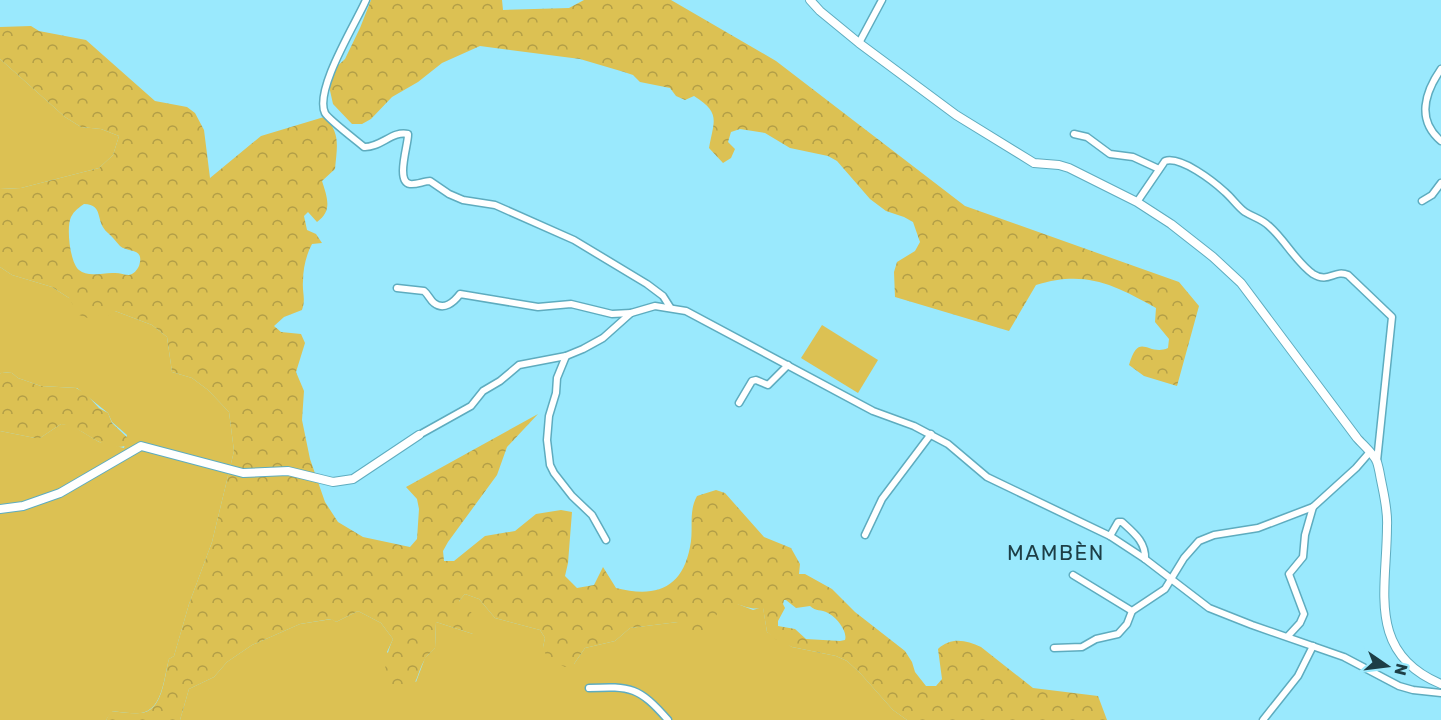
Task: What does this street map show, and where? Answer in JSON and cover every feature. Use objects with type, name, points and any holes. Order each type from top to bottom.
[{"type":"street","points":[[366,0],[328,74],[324,99],[326,114],[364,147],[378,145],[400,133],[408,134],[404,166],[406,182],[411,184],[430,181],[463,201],[495,204],[574,240],[647,284],[663,296],[670,307]]},
{"type":"street","points":[[810,0],[859,43],[938,102],[1025,158],[1034,163],[1069,168],[1137,201],[1190,238],[1241,283],[1377,461]]},
{"type":"street","points":[[859,43],[882,0]]},
{"type":"street","points":[[1441,69],[1429,86],[1426,108],[1430,129],[1441,141]]},
{"type":"street","points":[[1074,134],[1087,137],[1110,154],[1133,157],[1159,169]]},
{"type":"street","points":[[1137,201],[1165,161],[1176,160],[1209,178],[1245,212],[1255,215],[1269,226],[1304,267],[1326,279],[1341,273],[1348,275],[1389,313],[1392,323],[1377,461],[1388,522],[1383,605],[1394,644],[1407,662],[1413,669],[1441,684]]},
{"type":"street","points":[[1422,201],[1432,195],[1441,183]]},
{"type":"street","points":[[397,288],[424,291],[434,303],[441,306],[454,302],[460,294],[466,294],[530,306],[571,304],[612,314],[631,313],[655,306],[686,311],[873,411],[931,434],[948,444],[987,477],[1110,536],[1145,559],[1209,608],[1344,657],[1400,686],[1441,693]]},
{"type":"street","points":[[0,509],[23,506],[60,493],[141,446],[243,473],[288,471],[333,482],[353,479],[419,435],[471,406],[483,391],[500,381],[519,365],[566,356],[603,338],[631,313]]},
{"type":"street","points":[[566,356],[557,378],[556,393],[549,416],[550,465],[572,496],[592,515],[606,540]]},
{"type":"street","points":[[739,403],[752,381],[768,385],[788,365]]},
{"type":"street","points":[[865,536],[882,499],[931,434]]},
{"type":"street","points":[[1054,648],[1082,647],[1096,639],[1118,634],[1127,624],[1132,611],[1165,589],[1199,541],[1214,535],[1258,528],[1313,507],[1370,453]]},
{"type":"street","points":[[1288,636],[1300,623],[1304,614],[1289,574],[1303,557],[1305,535],[1313,507]]},
{"type":"street","points":[[1110,536],[1118,522],[1122,522],[1146,550],[1145,559]]},
{"type":"street","points":[[1073,575],[1132,611]]},
{"type":"street","points":[[1263,720],[1298,676],[1313,646]]},
{"type":"street","points":[[589,688],[620,687],[636,691],[668,720]]},
{"type":"green space","points":[[371,0],[502,0],[503,10],[569,8],[584,0],[671,0],[776,61],[965,206],[1179,282],[1199,306],[1177,386],[1144,376],[1129,365],[1136,349],[1140,347],[1155,350],[1168,348],[1169,339],[1155,322],[1156,308],[1112,286],[1084,279],[1053,281],[1036,285],[1009,331],[895,297],[894,272],[897,262],[915,251],[920,242],[913,222],[886,211],[870,199],[837,161],[828,156],[790,148],[765,133],[740,129],[731,132],[728,142],[735,149],[731,158],[723,163],[709,148],[714,118],[703,102],[694,96],[685,100],[676,96],[670,88],[640,82],[633,75],[624,72],[580,59],[480,46],[442,63],[418,82],[392,97],[371,119],[362,124],[352,124],[333,104],[329,86],[332,71],[345,59]]},
{"type":"green space","points":[[31,26],[39,31],[86,40],[155,101],[187,107],[195,113],[204,130],[210,178],[261,136],[324,117],[333,128],[337,140],[335,169],[322,181],[327,198],[327,208],[317,222],[308,212],[304,216],[307,230],[316,234],[322,243],[312,244],[304,267],[302,310],[284,317],[274,326],[281,332],[301,334],[305,343],[296,372],[304,391],[302,420],[310,459],[325,502],[338,522],[363,537],[410,547],[417,539],[419,509],[417,499],[406,487],[538,414],[507,447],[497,475],[443,551],[444,561],[454,561],[485,536],[515,531],[536,514],[561,510],[572,512],[565,576],[577,588],[594,585],[603,567],[616,588],[643,592],[654,590],[665,587],[681,573],[690,547],[694,502],[697,496],[716,490],[725,493],[764,537],[791,548],[800,564],[799,574],[805,574],[832,589],[855,612],[905,651],[915,672],[926,686],[936,686],[942,679],[938,649],[953,641],[964,641],[981,647],[1033,688],[1098,696],[1107,720],[907,720],[893,710],[847,661],[836,656],[792,647],[778,641],[767,632],[763,608],[730,603],[725,603],[703,634],[684,629],[678,622],[630,628],[615,641],[585,648],[574,664],[565,667],[547,658],[543,647],[545,638],[540,630],[495,618],[479,599],[465,594],[459,601],[475,616],[473,634],[436,622],[435,648],[425,659],[414,683],[406,688],[389,688],[385,676],[393,639],[381,623],[358,611],[336,622],[331,619],[300,624],[252,645],[227,662],[214,677],[189,689],[180,720],[106,720],[111,711],[140,713],[148,711],[158,700],[169,659],[174,656],[189,604],[212,542],[234,451],[229,412],[208,390],[192,378],[172,372],[167,337],[152,325],[115,311],[99,322],[79,315],[69,298],[52,287],[12,275],[0,267],[0,189],[21,188],[99,168],[113,155],[119,136],[101,129],[81,127],[65,117],[0,59],[0,27]],"holes":[[[84,204],[95,207],[101,224],[120,246],[138,253],[139,266],[134,273],[129,275],[87,274],[76,266],[70,245],[69,229],[71,217]],[[784,600],[796,608],[810,606],[831,615],[843,629],[845,640],[806,639],[795,629],[778,626],[778,621],[785,608]]]},
{"type":"green space","points":[[0,59],[65,117],[81,127],[101,129],[119,136],[113,155],[99,168],[21,188],[0,189]]},
{"type":"green space","points":[[0,267],[12,275],[52,287],[69,298],[115,311],[152,325],[167,337],[172,372],[192,378],[208,390],[229,412],[234,451],[212,542],[189,604],[174,656],[169,659],[158,699],[148,711],[130,713],[112,711],[106,720],[0,720],[0,431],[40,438],[61,424],[71,425],[99,442],[124,448],[127,435],[112,422],[108,413],[77,388],[41,386],[18,378],[12,373],[0,374]]},
{"type":"green space","points":[[822,325],[878,360],[858,393],[801,358]]},
{"type":"green space","points":[[2,372],[12,373],[18,378],[41,386],[76,388],[108,413],[112,423],[133,443],[123,447],[114,447],[61,424],[40,438],[0,431],[0,374]]},
{"type":"green space","points":[[465,594],[479,599],[495,618],[540,630],[545,638],[543,647],[574,664],[585,648],[615,641],[630,628],[678,622],[725,603],[735,603],[753,610],[763,607],[767,632],[792,647],[836,656],[847,661],[893,710],[907,720],[180,720],[189,689],[214,677],[227,662],[252,645],[300,624],[332,619],[336,622],[358,611],[381,623],[393,639],[387,652],[416,682],[425,658],[435,648],[436,622],[473,634],[459,601]]},
{"type":"district","name":"MAMBÈN","points":[[1056,553]]}]
